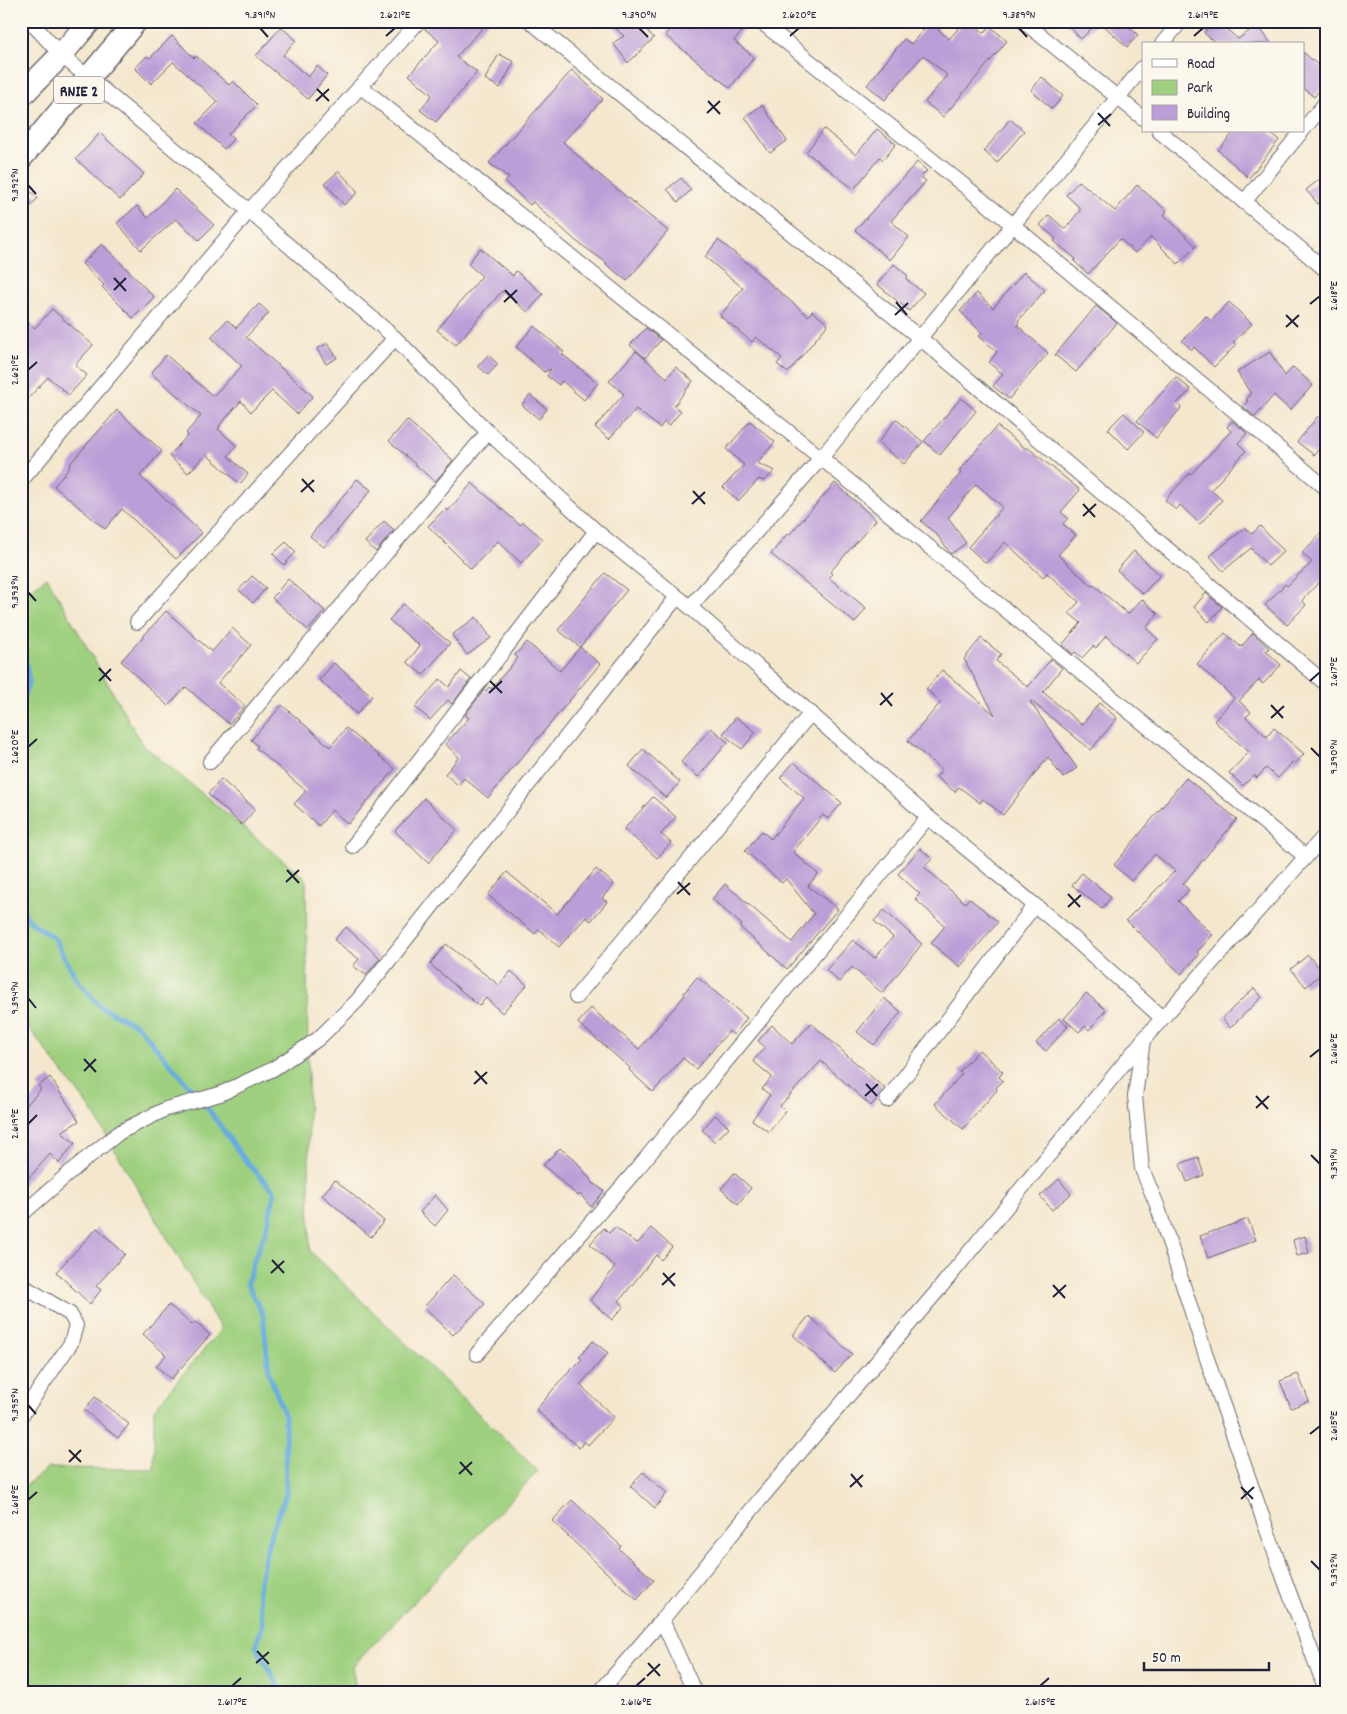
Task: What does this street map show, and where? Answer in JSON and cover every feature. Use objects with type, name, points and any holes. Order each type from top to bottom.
[{"type":"main road","name":"RNIE 2","points":[[21,158],[136,21]]},
{"type":"main road","name":"RNIE 2","points":[[21,96],[61,55],[88,23]]},
{"type":"main road","points":[[88,23],[114,48]]},
{"type":"street","points":[[30,21],[61,55],[249,211],[395,338],[488,432],[596,531],[690,606],[928,817],[1060,926],[1162,1018]]},
{"type":"street","points":[[21,481],[249,211],[419,21]]},
{"type":"street","points":[[530,21],[920,338],[1326,684]]},
{"type":"street","points":[[760,21],[1013,225],[1326,488]]},
{"type":"street","points":[[1023,21],[1142,117]]},
{"type":"street","points":[[1164,42],[1181,21]]},
{"type":"street","points":[[690,606],[821,458],[1142,68]]},
{"type":"street","points":[[360,86],[821,458],[1306,857]]},
{"type":"street","points":[[1304,129],[1326,102]]},
{"type":"street","points":[[1160,132],[1326,270]]},
{"type":"street","points":[[1244,202],[1301,132]]},
{"type":"street","points":[[137,622],[395,338]]},
{"type":"street","points":[[210,762],[488,432]]},
{"type":"street","points":[[353,846],[596,531]]},
{"type":"street","points":[[21,1215],[120,1132],[166,1109],[220,1094],[273,1069],[318,1039],[357,1001],[677,596]]},
{"type":"street","points":[[576,997],[811,713]]},
{"type":"street","points":[[477,1354],[637,1169],[928,817]]},
{"type":"street","points":[[599,1693],[939,1289],[1144,1039],[1326,834]]},
{"type":"street","points":[[887,1100],[1034,906]]},
{"type":"street","points":[[1144,1039],[1135,1096],[1142,1169],[1157,1205],[1214,1380],[1288,1591],[1312,1649],[1326,1690]]},
{"type":"street","points":[[21,1285],[70,1314],[76,1325],[70,1343],[21,1416]]},
{"type":"street","points":[[662,1620],[695,1693]]},
{"type":"green space","points":[[47,577],[142,744],[306,879],[310,1251],[538,1471],[352,1667],[357,1693],[21,1693],[21,1489],[48,1468],[154,1469],[154,1409],[221,1329],[90,1108],[21,1018],[21,597]]},
{"type":"building","points":[[431,21],[489,21],[456,57],[477,72],[436,122],[420,110],[432,95],[409,75],[439,41],[425,29]]},
{"type":"building","points":[[607,21],[638,21],[654,38],[628,63],[613,43],[624,36]]},
{"type":"building","points":[[676,21],[751,21],[734,41],[754,57],[730,88],[665,35]]},
{"type":"building","points":[[965,21],[970,21],[984,33],[990,26],[1007,41],[943,117],[925,102],[947,75],[923,55],[885,100],[867,85],[904,39],[911,44],[930,22],[949,39]]},
{"type":"building","points":[[1064,21],[1099,21],[1081,39]]},
{"type":"building","points":[[1099,21],[1123,21],[1138,35],[1127,47]]},
{"type":"building","points":[[1213,21],[1217,21],[1238,39],[1258,25],[1270,42],[1215,42],[1204,33]]},
{"type":"building","points":[[281,27],[296,40],[283,55],[308,77],[317,66],[327,75],[308,99],[256,56]]},
{"type":"building","points":[[172,36],[194,58],[196,56],[229,85],[233,81],[257,105],[228,134],[233,139],[224,149],[197,123],[218,102],[173,62],[151,84],[135,68],[147,56],[150,58]]},
{"type":"building","points":[[1304,53],[1326,72],[1326,83],[1314,97],[1304,89]]},
{"type":"building","points":[[499,54],[514,62],[500,88],[485,79]]},
{"type":"building","points":[[572,70],[603,99],[563,142],[590,167],[668,231],[627,281],[607,263],[576,241],[533,202],[530,205],[505,182],[509,178],[489,163]]},
{"type":"building","points":[[1042,77],[1063,96],[1052,109],[1031,90]]},
{"type":"building","points":[[762,105],[787,141],[770,153],[745,117]]},
{"type":"building","points":[[1010,119],[1024,131],[997,163],[984,151]]},
{"type":"building","points":[[824,129],[856,155],[877,129],[896,144],[883,160],[880,157],[854,189],[806,152]]},
{"type":"building","points":[[1234,132],[1269,132],[1279,140],[1249,178],[1218,150]]},
{"type":"building","points":[[100,133],[144,174],[120,200],[76,159]]},
{"type":"building","points":[[917,162],[927,171],[921,177],[926,181],[891,221],[909,237],[890,260],[855,230]]},
{"type":"building","points":[[339,171],[358,192],[344,205],[325,183]]},
{"type":"building","points":[[1326,174],[1326,198],[1318,204],[1306,190]]},
{"type":"building","points":[[681,178],[691,190],[678,202],[667,189]]},
{"type":"building","points":[[1079,181],[1115,211],[1137,185],[1167,211],[1164,215],[1196,246],[1178,264],[1151,237],[1135,253],[1120,239],[1088,274],[1074,261],[1076,259],[1054,241],[1056,239],[1040,225],[1049,215],[1065,229],[1081,209],[1066,195]]},
{"type":"building","points":[[21,183],[38,198],[21,216]]},
{"type":"building","points":[[175,189],[214,225],[199,240],[176,219],[141,250],[117,223],[137,206],[148,218]]},
{"type":"building","points":[[718,240],[755,269],[808,316],[812,311],[828,324],[788,373],[777,364],[782,358],[756,337],[752,342],[720,316],[743,288],[705,257]]},
{"type":"building","points":[[102,244],[154,297],[133,318],[102,287],[104,285],[82,264]]},
{"type":"building","points":[[480,248],[513,276],[516,271],[543,294],[528,312],[502,291],[456,345],[437,330],[482,276],[468,264]]},
{"type":"building","points":[[894,264],[908,276],[906,279],[924,293],[909,311],[877,284]]},
{"type":"building","points":[[1024,272],[1045,290],[1018,321],[1017,325],[1048,353],[1009,399],[993,386],[1003,374],[989,363],[997,352],[979,336],[982,333],[960,311],[977,293],[993,308]]},
{"type":"building","points":[[1229,302],[1252,324],[1233,342],[1236,345],[1214,367],[1194,347],[1192,350],[1182,341],[1206,316],[1211,321]]},
{"type":"building","points":[[259,304],[269,313],[246,337],[313,396],[297,414],[272,391],[251,412],[241,401],[219,426],[218,429],[237,446],[228,456],[248,474],[240,484],[206,454],[188,473],[169,456],[188,435],[186,433],[201,416],[151,373],[166,355],[213,396],[242,366],[211,337],[227,320],[236,328]]},
{"type":"building","points":[[1096,306],[1117,323],[1076,372],[1055,355]]},
{"type":"building","points":[[52,309],[93,345],[75,365],[87,375],[69,395],[48,377],[21,406],[21,317],[35,328]]},
{"type":"building","points":[[534,326],[564,352],[562,354],[598,383],[584,400],[562,381],[559,385],[547,376],[551,369],[544,372],[516,347]]},
{"type":"building","points":[[646,328],[661,340],[645,358],[630,345]]},
{"type":"building","points":[[328,343],[337,358],[326,364],[317,349]]},
{"type":"building","points":[[636,351],[667,378],[676,367],[693,381],[674,406],[681,411],[669,426],[664,422],[660,428],[636,409],[609,439],[595,427],[624,394],[609,381]]},
{"type":"building","points":[[1270,352],[1285,376],[1293,367],[1313,385],[1290,410],[1274,395],[1255,417],[1243,407],[1251,394],[1237,372]]},
{"type":"building","points":[[488,355],[498,364],[488,375],[478,366]]},
{"type":"building","points":[[1176,377],[1191,390],[1177,403],[1181,408],[1156,438],[1137,421]]},
{"type":"building","points":[[530,395],[547,409],[539,419],[522,405]]},
{"type":"building","points":[[961,398],[976,411],[940,455],[924,441]]},
{"type":"building","points":[[117,410],[162,451],[140,476],[202,533],[176,559],[122,509],[105,529],[54,486],[67,471],[69,465]]},
{"type":"building","points":[[1124,413],[1144,432],[1128,449],[1108,429]]},
{"type":"building","points":[[1318,416],[1326,423],[1326,440],[1314,455],[1297,442]]},
{"type":"building","points":[[896,419],[923,442],[904,464],[878,443]]},
{"type":"building","points":[[407,420],[453,460],[435,482],[389,441]]},
{"type":"building","points":[[750,421],[775,442],[757,463],[775,471],[764,481],[759,479],[738,501],[723,487],[744,465],[726,449]]},
{"type":"building","points":[[1232,421],[1247,433],[1238,443],[1246,451],[1211,490],[1222,500],[1200,524],[1180,505],[1176,510],[1165,500],[1231,431],[1227,427]]},
{"type":"building","points":[[997,426],[1026,449],[1027,447],[1080,490],[1061,512],[1068,518],[1063,524],[1076,535],[1058,555],[1092,586],[1094,585],[1128,614],[1142,599],[1158,614],[1146,628],[1158,639],[1136,663],[1106,636],[1096,648],[1093,646],[1082,658],[1075,652],[1073,654],[1062,645],[1081,623],[1069,613],[1079,602],[1047,573],[1043,577],[1005,542],[986,563],[968,547],[1003,507],[976,484],[948,518],[966,543],[951,554],[937,535],[921,521],[961,473],[959,471]]},
{"type":"building","points":[[357,479],[371,490],[324,547],[310,536]]},
{"type":"building","points":[[472,483],[520,525],[523,522],[543,539],[521,563],[498,541],[471,569],[428,526],[445,509],[448,511]]},
{"type":"building","points":[[835,483],[876,520],[830,572],[832,574],[829,578],[866,608],[855,623],[771,554],[787,534],[789,535]]},
{"type":"building","points":[[384,521],[394,530],[376,552],[365,542]]},
{"type":"building","points":[[1260,526],[1284,551],[1268,566],[1251,548],[1223,571],[1210,556],[1245,528],[1252,534]]},
{"type":"building","points":[[1326,528],[1326,575],[1302,600],[1306,605],[1287,625],[1265,605],[1285,584],[1287,586],[1312,562],[1302,553]]},
{"type":"building","points":[[286,542],[296,552],[284,565],[273,554]]},
{"type":"building","points":[[1134,551],[1160,575],[1143,594],[1117,570]]},
{"type":"building","points":[[605,573],[627,590],[580,647],[558,630]]},
{"type":"building","points":[[252,576],[266,588],[253,603],[239,590]]},
{"type":"building","points":[[288,579],[325,611],[308,630],[272,598]]},
{"type":"building","points":[[1206,593],[1222,607],[1209,622],[1194,607]]},
{"type":"building","points":[[403,604],[450,643],[423,675],[407,662],[420,646],[389,620]]},
{"type":"building","points":[[166,611],[212,652],[232,628],[251,645],[218,683],[245,706],[229,724],[186,687],[168,706],[121,661]]},
{"type":"building","points":[[476,617],[491,638],[467,655],[452,635]]},
{"type":"building","points":[[1225,633],[1241,647],[1253,633],[1269,648],[1266,651],[1281,665],[1263,684],[1259,680],[1239,701],[1251,712],[1246,717],[1267,737],[1274,728],[1304,754],[1295,764],[1293,762],[1278,778],[1266,768],[1257,778],[1254,775],[1243,786],[1229,773],[1249,752],[1214,721],[1234,698],[1197,664]]},
{"type":"building","points":[[981,638],[1001,654],[996,661],[1028,687],[1051,659],[1062,668],[1043,692],[1082,725],[1099,703],[1117,718],[1091,750],[1031,701],[1077,768],[1063,778],[1048,757],[1003,815],[983,799],[980,803],[959,787],[955,792],[936,777],[942,770],[908,741],[941,702],[926,689],[942,670],[995,715],[964,659]]},
{"type":"building","points":[[527,642],[560,671],[580,647],[600,664],[488,798],[464,778],[458,785],[445,774],[459,757],[445,744],[469,718],[465,715],[484,690],[486,691],[489,687],[491,689],[518,658],[515,655]]},
{"type":"building","points":[[334,663],[372,696],[357,714],[319,680]]},
{"type":"building","points":[[461,671],[471,679],[452,704],[448,700],[430,720],[415,707],[440,679],[449,687]]},
{"type":"building","points":[[282,705],[330,747],[346,728],[395,769],[348,824],[332,810],[319,826],[294,804],[306,791],[256,748],[258,746],[251,740]]},
{"type":"building","points":[[736,717],[756,732],[742,749],[723,734]]},
{"type":"building","points":[[711,728],[728,742],[698,777],[681,762]]},
{"type":"building","points":[[643,749],[680,782],[666,798],[629,766]]},
{"type":"building","points":[[794,762],[842,803],[828,819],[823,815],[793,852],[818,874],[808,886],[838,909],[787,969],[712,899],[725,884],[792,942],[814,914],[786,879],[782,883],[745,851],[762,831],[771,839],[804,798],[780,778]]},
{"type":"building","points":[[1186,778],[1237,819],[1183,884],[1189,890],[1178,901],[1213,935],[1197,952],[1199,955],[1181,974],[1126,920],[1175,871],[1155,854],[1131,881],[1114,865]]},
{"type":"building","points":[[221,779],[255,809],[242,825],[208,794]]},
{"type":"building","points":[[653,797],[676,817],[661,834],[671,843],[657,858],[624,829]]},
{"type":"building","points":[[424,798],[457,830],[428,863],[395,831]]},
{"type":"building","points":[[920,848],[932,859],[924,867],[965,903],[969,898],[998,922],[960,967],[931,943],[945,926],[915,899],[920,894],[898,874]]},
{"type":"building","points":[[596,869],[614,884],[602,898],[607,902],[591,921],[586,917],[559,947],[539,929],[535,934],[488,895],[507,872],[557,914]]},
{"type":"building","points":[[1082,873],[1111,897],[1102,909],[1072,885]]},
{"type":"building","points":[[884,910],[922,944],[882,993],[852,967],[839,982],[826,970],[853,940],[875,958],[893,937],[874,921]]},
{"type":"building","points":[[346,927],[380,958],[366,975],[353,966],[359,959],[334,940]]},
{"type":"building","points":[[446,944],[499,985],[511,971],[527,985],[502,1013],[486,998],[479,1006],[430,964]]},
{"type":"building","points":[[1308,955],[1323,972],[1306,987],[1291,969]]},
{"type":"building","points":[[697,977],[747,1018],[734,1035],[729,1031],[696,1069],[683,1058],[653,1092],[629,1070],[630,1068],[578,1023],[591,1008],[639,1049],[685,995],[683,994]]},
{"type":"building","points":[[1254,988],[1262,997],[1230,1028],[1222,1018]]},
{"type":"building","points":[[1086,993],[1106,1010],[1089,1030],[1085,1026],[1079,1032],[1064,1019]]},
{"type":"building","points":[[884,998],[901,1012],[874,1045],[857,1032]]},
{"type":"building","points":[[1059,1018],[1068,1026],[1046,1051],[1036,1043]]},
{"type":"building","points":[[811,1023],[885,1089],[871,1106],[821,1061],[780,1106],[785,1111],[769,1132],[752,1120],[770,1095],[762,1089],[772,1077],[753,1061],[765,1047],[758,1041],[772,1025],[792,1044]]},
{"type":"building","points":[[979,1050],[1003,1072],[999,1077],[1003,1081],[963,1129],[935,1104],[962,1074],[959,1072]]},
{"type":"building","points":[[50,1077],[79,1121],[61,1132],[75,1143],[59,1163],[50,1154],[21,1187],[21,1111],[41,1089],[38,1086]]},
{"type":"building","points":[[715,1115],[729,1127],[715,1142],[702,1130]]},
{"type":"building","points":[[560,1148],[575,1160],[593,1183],[604,1191],[591,1207],[580,1194],[578,1196],[543,1165]]},
{"type":"building","points":[[1198,1157],[1204,1175],[1187,1182],[1180,1164]]},
{"type":"building","points":[[734,1173],[751,1188],[738,1204],[721,1189]]},
{"type":"building","points":[[1059,1179],[1071,1194],[1052,1210],[1040,1196]]},
{"type":"building","points":[[335,1180],[384,1221],[371,1237],[322,1195]]},
{"type":"building","points":[[435,1195],[448,1210],[435,1226],[420,1212]]},
{"type":"building","points":[[1248,1219],[1256,1240],[1208,1258],[1200,1236]]},
{"type":"building","points":[[615,1227],[636,1243],[651,1228],[672,1247],[661,1260],[656,1255],[619,1301],[624,1306],[612,1320],[590,1300],[615,1267],[590,1244],[604,1228],[609,1233]]},
{"type":"building","points":[[97,1228],[125,1254],[96,1286],[101,1290],[90,1304],[56,1272]]},
{"type":"building","points":[[1305,1236],[1309,1253],[1297,1256],[1293,1240]]},
{"type":"building","points":[[453,1275],[485,1304],[453,1335],[424,1307]]},
{"type":"building","points":[[169,1305],[192,1325],[195,1322],[210,1335],[171,1379],[156,1366],[166,1355],[143,1334]]},
{"type":"building","points":[[809,1316],[852,1354],[835,1373],[793,1335]]},
{"type":"building","points":[[593,1341],[608,1353],[580,1385],[614,1417],[588,1445],[584,1441],[579,1448],[536,1410],[556,1385],[582,1359],[579,1357]]},
{"type":"building","points":[[1298,1374],[1309,1401],[1291,1408],[1280,1381]]},
{"type":"building","points":[[95,1397],[129,1424],[118,1438],[84,1410]]},
{"type":"building","points":[[643,1472],[667,1493],[655,1508],[630,1486]]},
{"type":"building","points":[[572,1500],[621,1546],[619,1549],[654,1580],[637,1600],[552,1521]]},
{"type":"waterway","points":[[21,646],[24,652],[29,682],[21,703]]},
{"type":"waterway","points":[[21,909],[32,923],[54,938],[77,980],[101,1007],[138,1026],[206,1106],[244,1159],[275,1192],[266,1231],[254,1260],[247,1284],[263,1314],[269,1373],[285,1416],[286,1494],[269,1540],[258,1590],[263,1624],[256,1646],[284,1693]]}]
